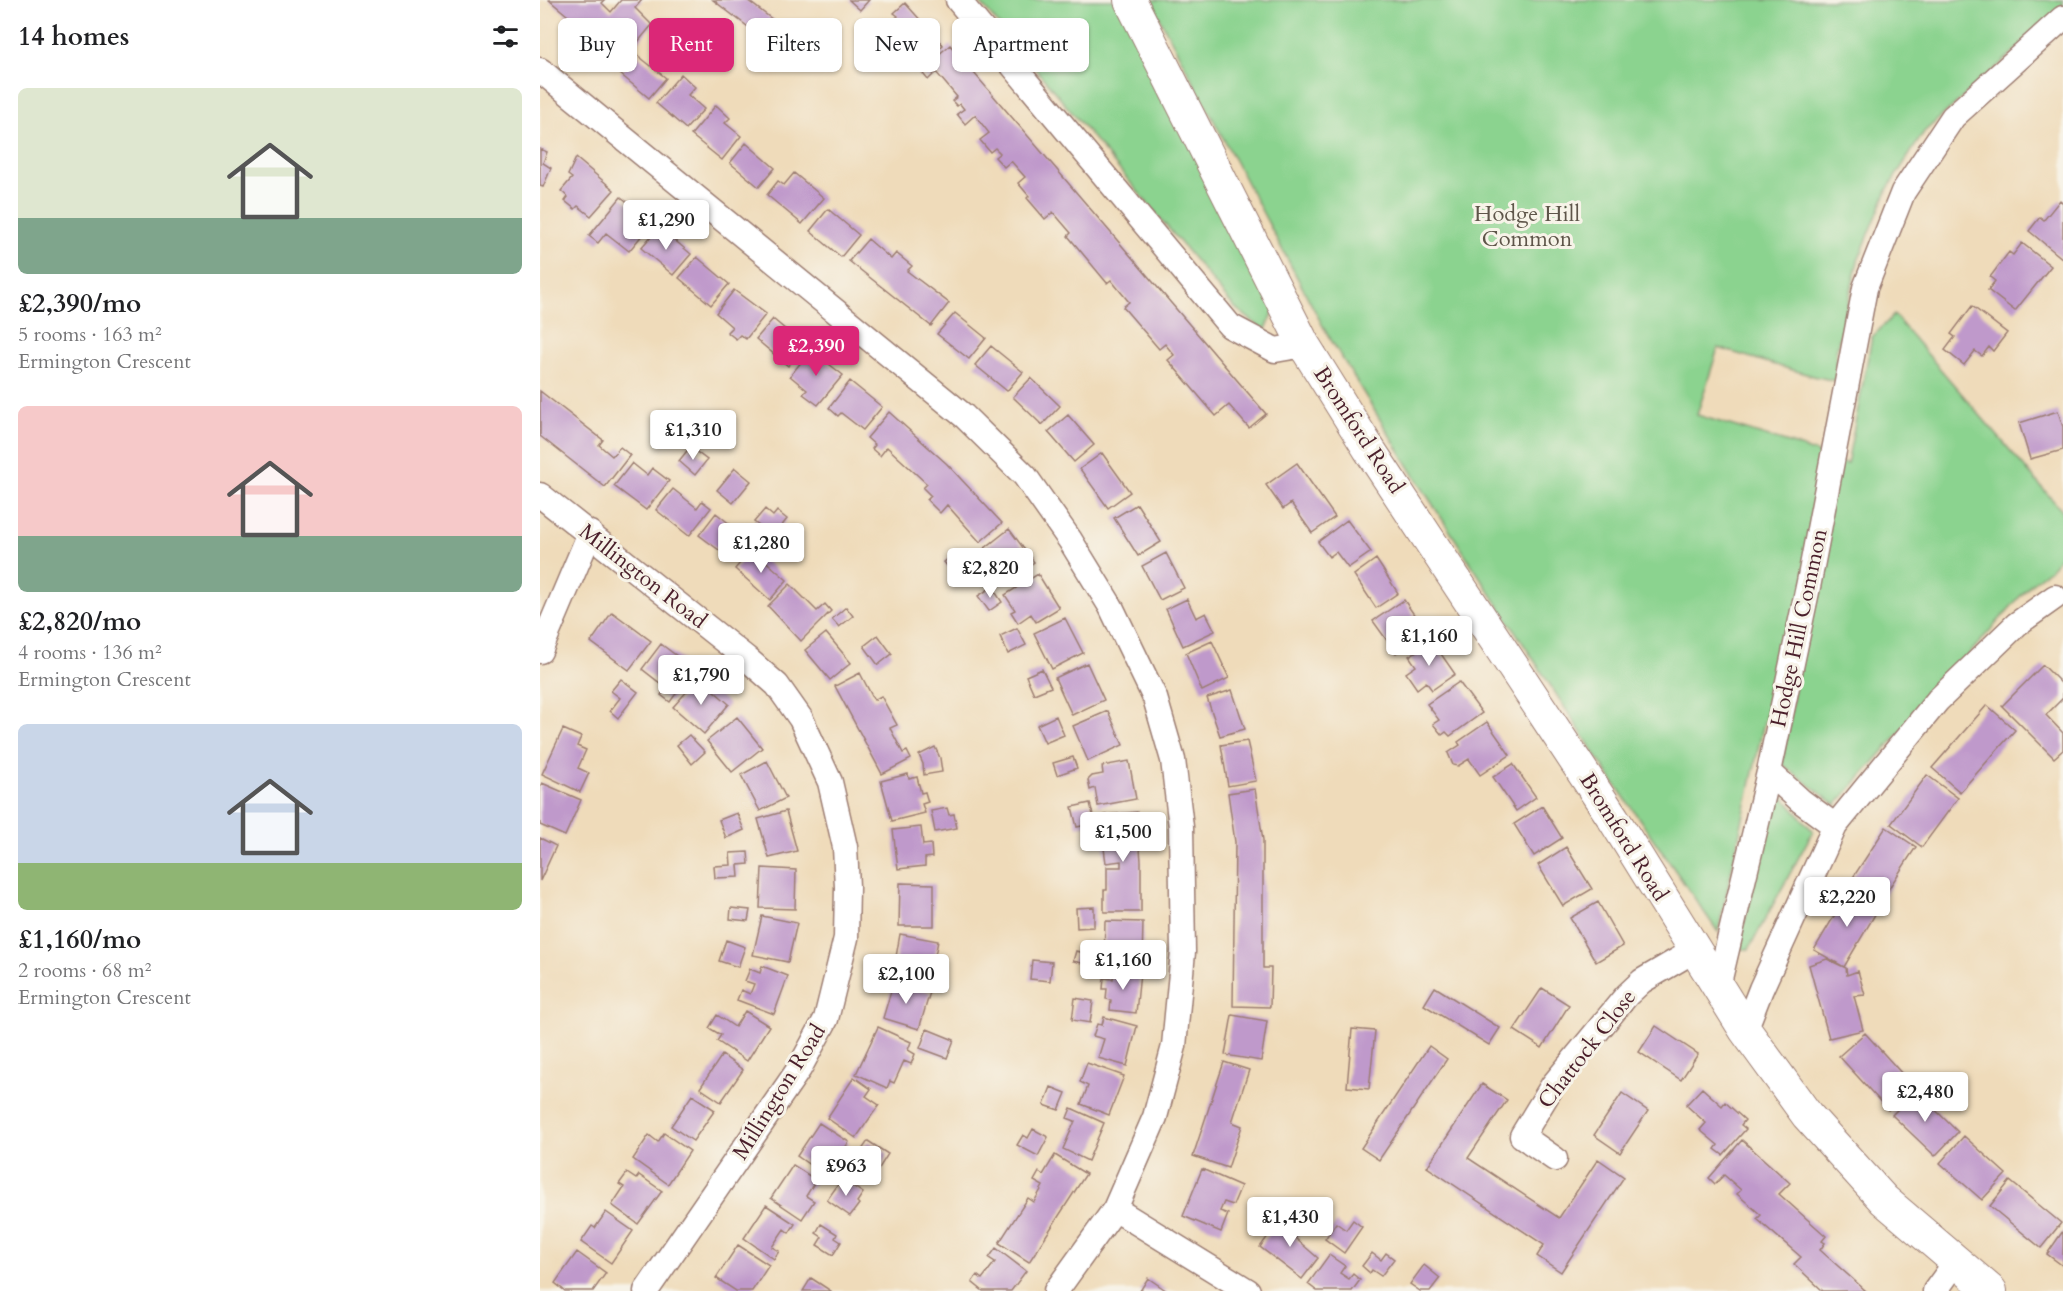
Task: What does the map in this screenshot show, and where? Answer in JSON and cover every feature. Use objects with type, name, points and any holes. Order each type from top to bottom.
[{"type":"street","name":"Bromford Road","points":[[958,0],[1230,326],[1275,350],[1304,345]]},
{"type":"street","name":"Bromford Road","points":[[1130,0],[1304,345],[1369,449],[1613,818],[1745,1030],[1807,1115],[1884,1200],[1991,1291]]},
{"type":"street","name":"Hodge Hill Common","points":[[1718,987],[1769,772],[1809,582],[1864,288],[1903,192],[1953,117],[2063,18]]},
{"type":"street","points":[[540,70],[964,416],[1025,476],[1070,540],[1111,607],[1155,698],[1173,760],[1181,827],[1183,942],[1174,1046],[1155,1117],[1115,1209],[1056,1291]]},
{"type":"street","name":"Millington Road","points":[[540,495],[777,685],[801,719],[830,782],[844,847],[847,887],[846,938],[826,1019],[799,1069],[646,1291]]},
{"type":"street","points":[[540,651],[590,534]]},
{"type":"street","points":[[1745,1030],[1761,989],[1835,826],[1938,700],[2017,624],[2055,597]]},
{"type":"street","points":[[1769,772],[1800,801],[1835,826]]},
{"type":"street","name":"Chattock Close","points":[[1555,1159],[1522,1136],[1553,1085],[1627,995],[1642,981],[1695,950]]},
{"type":"street","points":[[1115,1209],[1248,1291]]},
{"type":"street","points":[[1935,1291],[1956,1262]]},
{"type":"green space","points":[[978,0],[1118,0],[1275,309],[1265,331],[1234,307],[1038,72],[1089,72],[1089,18],[993,18]]},
{"type":"green space","name":"Hodge Hill Common","points":[[1152,0],[2063,0],[2063,8],[1924,132],[1888,188],[1858,261],[1836,352],[1836,381],[1718,348],[1697,415],[1792,444],[1847,464],[1872,337],[1894,315],[2063,512],[2063,550],[2054,566],[2031,584],[1836,805],[1782,764],[1799,662],[1779,654],[1718,932],[1608,774],[1424,491],[1326,332]]},
{"type":"green space","points":[[1777,790],[1813,831],[1749,949],[1738,949]]},
{"type":"building","points":[[549,0],[605,0],[602,3],[611,12],[621,0],[642,0],[635,8],[649,22],[649,29],[637,43],[637,18],[571,18]]},
{"type":"building","points":[[713,0],[747,0],[770,18],[746,18],[746,25]]},
{"type":"building","points":[[849,0],[869,0],[860,10]]},
{"type":"building","points":[[905,3],[919,18],[896,18],[898,16],[894,13]]},
{"type":"building","points":[[950,45],[952,47],[952,72],[973,72],[1266,414],[1249,428],[1229,405],[1216,416],[1168,360],[1174,355],[1165,344],[1159,349],[1123,307],[1129,302],[1111,280],[1107,283],[1068,236],[1071,233],[1053,212],[1045,219],[1027,198],[1029,196],[1018,183],[1025,177],[1011,161],[1004,167],[995,157],[1000,153],[995,148],[990,152],[980,140],[989,133],[975,115],[965,124],[957,114],[964,109],[960,104],[957,106],[952,101],[957,97],[936,72],[940,72],[940,53]]},
{"type":"building","points":[[637,55],[649,64],[649,72],[658,72],[666,78],[649,98],[620,74],[637,72]]},
{"type":"building","points":[[922,72],[936,72],[928,80]]},
{"type":"building","points":[[681,74],[695,87],[688,95],[704,109],[686,129],[656,103]]},
{"type":"building","points":[[716,105],[730,118],[725,123],[741,136],[722,160],[691,135]]},
{"type":"building","points":[[746,143],[775,168],[759,187],[730,163]]},
{"type":"building","points":[[540,149],[547,152],[543,163],[551,168],[543,187],[540,186]]},
{"type":"building","points":[[576,158],[614,190],[591,216],[578,206],[575,209],[565,201],[568,197],[561,191],[572,178],[568,175]]},
{"type":"building","points":[[794,173],[824,198],[802,224],[767,195],[778,181],[784,185]]},
{"type":"building","points":[[621,197],[653,222],[629,251],[606,233],[598,243],[589,236]]},
{"type":"building","points":[[2060,200],[2063,203],[2063,259],[2029,231],[2040,217],[2044,220]]},
{"type":"building","points":[[828,209],[859,235],[841,257],[810,231]]},
{"type":"building","points":[[659,227],[691,254],[673,275],[641,248]]},
{"type":"building","points":[[868,239],[891,259],[896,253],[912,266],[907,271],[949,303],[931,326],[849,261]]},
{"type":"building","points":[[2022,243],[2051,266],[2015,311],[1988,290],[1995,281],[1990,277],[2009,252],[2013,255]]},
{"type":"building","points":[[697,257],[729,284],[711,305],[679,278]]},
{"type":"building","points":[[734,290],[766,314],[746,339],[740,335],[736,339],[727,332],[732,327],[716,313]]},
{"type":"building","points":[[1972,306],[2007,333],[1993,351],[1989,347],[1982,356],[1975,351],[1964,365],[1945,350],[1955,337],[1951,334]]},
{"type":"building","points":[[955,313],[986,338],[969,359],[937,334]]},
{"type":"building","points":[[773,319],[805,346],[788,366],[756,339]]},
{"type":"building","points":[[991,346],[1023,372],[1007,391],[975,365]]},
{"type":"building","points":[[811,350],[843,375],[818,405],[803,394],[807,390],[790,376]]},
{"type":"building","points":[[1031,378],[1060,406],[1042,425],[1013,397]]},
{"type":"building","points":[[850,381],[882,407],[863,430],[841,413],[838,416],[829,408]]},
{"type":"building","points":[[540,391],[603,440],[599,445],[612,456],[620,447],[630,455],[605,487],[540,436]]},
{"type":"building","points":[[2058,411],[2063,427],[2063,450],[2030,459],[2019,423]]},
{"type":"building","points":[[889,412],[947,464],[1002,523],[980,542],[947,505],[940,513],[927,500],[931,496],[923,488],[927,484],[887,447],[880,456],[872,449],[875,445],[867,438]]},
{"type":"building","points":[[1068,415],[1094,445],[1074,462],[1048,432]]},
{"type":"building","points":[[690,447],[707,460],[695,475],[679,461]]},
{"type":"building","points":[[1102,453],[1130,492],[1108,508],[1080,469]]},
{"type":"building","points":[[632,463],[647,475],[652,468],[669,481],[646,510],[614,486]]},
{"type":"building","points":[[1297,463],[1335,517],[1312,533],[1291,503],[1283,509],[1266,485]]},
{"type":"building","points":[[735,468],[751,481],[733,503],[717,490]]},
{"type":"building","points":[[673,489],[697,508],[702,501],[711,508],[689,536],[656,510]]},
{"type":"building","points":[[1137,504],[1161,542],[1138,556],[1114,518]]},
{"type":"building","points":[[765,509],[773,516],[777,511],[787,519],[773,537],[754,522]]},
{"type":"building","points":[[716,513],[747,538],[731,559],[699,535]]},
{"type":"building","points":[[1347,520],[1371,552],[1348,568],[1336,552],[1329,557],[1318,542]]},
{"type":"building","points":[[1009,529],[1034,562],[1004,584],[998,576],[1004,572],[998,564],[992,568],[980,552]]},
{"type":"building","points":[[752,549],[787,580],[770,600],[735,569]]},
{"type":"building","points":[[958,551],[973,569],[959,580],[944,562]]},
{"type":"building","points":[[1166,553],[1184,588],[1160,600],[1142,566]]},
{"type":"building","points":[[1376,559],[1398,593],[1376,608],[1354,575]]},
{"type":"building","points":[[1038,574],[1059,608],[1036,622],[1031,614],[1018,623],[1011,612],[1015,610],[1005,595]]},
{"type":"building","points":[[790,584],[817,611],[825,604],[831,611],[801,641],[768,606]]},
{"type":"building","points":[[992,587],[1002,602],[989,611],[978,596]]},
{"type":"building","points":[[1187,599],[1196,618],[1206,613],[1215,631],[1183,646],[1166,609]]},
{"type":"building","points":[[1404,600],[1426,632],[1396,653],[1373,621]]},
{"type":"building","points":[[846,607],[853,616],[839,627],[832,619]]},
{"type":"building","points":[[612,612],[651,641],[629,670],[591,642]]},
{"type":"building","points":[[1065,618],[1083,653],[1052,669],[1034,633]]},
{"type":"building","points":[[1017,628],[1026,645],[1008,654],[1000,636]]},
{"type":"building","points":[[826,633],[851,663],[830,680],[805,650]]},
{"type":"building","points":[[878,635],[892,654],[878,665],[864,646]]},
{"type":"building","points":[[1212,641],[1229,678],[1202,691],[1186,653]]},
{"type":"building","points":[[1432,641],[1455,674],[1432,690],[1426,682],[1417,689],[1406,673],[1416,666],[1409,656]]},
{"type":"building","points":[[661,644],[694,669],[670,702],[661,695],[666,688],[642,669]]},
{"type":"building","points":[[1087,663],[1104,700],[1072,715],[1055,678]]},
{"type":"building","points":[[2043,665],[2063,685],[2063,698],[2046,715],[2063,733],[2063,750],[2054,758],[2002,706]]},
{"type":"building","points":[[1042,669],[1051,687],[1034,694],[1026,676]]},
{"type":"building","points":[[860,673],[874,700],[881,696],[897,725],[890,728],[903,753],[907,751],[911,759],[882,774],[835,686]]},
{"type":"building","points":[[699,678],[729,704],[704,734],[673,707]]},
{"type":"building","points":[[621,679],[638,692],[618,718],[610,711],[620,698],[611,691]]},
{"type":"building","points":[[1459,682],[1482,713],[1450,736],[1446,732],[1442,735],[1433,724],[1439,720],[1427,704]]},
{"type":"building","points":[[1232,690],[1245,729],[1220,736],[1207,698]]},
{"type":"building","points":[[1987,705],[2015,730],[1960,792],[1932,768]]},
{"type":"building","points":[[1108,711],[1123,745],[1088,761],[1073,726]]},
{"type":"building","points":[[1056,716],[1064,735],[1045,743],[1037,725]]},
{"type":"building","points":[[737,717],[762,748],[732,772],[707,741]]},
{"type":"building","points":[[1487,722],[1510,755],[1480,775],[1469,759],[1458,766],[1453,765],[1448,753],[1460,745],[1458,742]]},
{"type":"building","points":[[563,729],[581,737],[577,746],[586,750],[578,768],[589,773],[580,792],[542,774]]},
{"type":"building","points":[[689,735],[705,752],[692,764],[677,745]]},
{"type":"building","points":[[1247,741],[1256,781],[1228,786],[1221,745]]},
{"type":"building","points":[[935,747],[940,758],[942,772],[924,775],[919,755]]},
{"type":"building","points":[[1073,757],[1077,768],[1057,775],[1053,763]]},
{"type":"building","points":[[767,761],[786,798],[760,811],[741,775]]},
{"type":"building","points":[[1129,761],[1136,799],[1098,806],[1095,788],[1090,790],[1088,780],[1092,776],[1103,774],[1102,766]]},
{"type":"building","points":[[1513,764],[1536,797],[1516,811],[1493,777]]},
{"type":"building","points":[[908,774],[909,779],[917,777],[921,793],[925,792],[928,802],[922,804],[925,813],[892,821],[881,781]]},
{"type":"building","points":[[1927,775],[1958,798],[1922,847],[1891,824]]},
{"type":"building","points":[[542,783],[581,800],[565,836],[540,825],[540,787]]},
{"type":"building","points":[[1255,789],[1263,840],[1263,968],[1271,968],[1270,1007],[1233,1006],[1235,842],[1228,793]]},
{"type":"building","points":[[1090,803],[1095,823],[1077,827],[1072,807]]},
{"type":"building","points":[[1542,806],[1562,838],[1534,856],[1514,824]]},
{"type":"building","points":[[947,808],[949,815],[954,814],[957,828],[935,832],[931,811]]},
{"type":"building","points":[[786,811],[797,851],[769,858],[758,819]]},
{"type":"building","points":[[1137,812],[1141,861],[1141,912],[1104,912],[1107,867],[1121,867],[1121,861],[1106,863],[1101,826],[1105,826],[1105,815]]},
{"type":"building","points":[[737,813],[744,830],[726,838],[719,820]]},
{"type":"building","points":[[921,827],[923,845],[931,844],[932,857],[925,858],[925,866],[898,869],[893,830]]},
{"type":"building","points":[[1886,827],[1916,847],[1880,902],[1850,882]]},
{"type":"building","points":[[540,838],[556,846],[540,881]]},
{"type":"building","points":[[1566,847],[1592,889],[1563,906],[1538,865]]},
{"type":"building","points":[[748,852],[749,864],[738,865],[739,877],[715,878],[714,866],[731,865],[730,853]]},
{"type":"building","points":[[762,868],[796,870],[795,909],[760,908]]},
{"type":"building","points":[[900,883],[934,884],[934,926],[899,926]]},
{"type":"building","points":[[1850,889],[1880,906],[1844,967],[1814,950]]},
{"type":"building","points":[[1598,902],[1623,946],[1596,962],[1570,918]]},
{"type":"building","points":[[1094,907],[1094,927],[1077,928],[1076,908]]},
{"type":"building","points":[[731,908],[750,910],[748,921],[730,919]]},
{"type":"building","points":[[762,916],[797,923],[788,962],[753,955]]},
{"type":"building","points":[[1105,921],[1143,922],[1142,962],[1104,961]]},
{"type":"building","points":[[900,934],[938,941],[934,960],[927,958],[925,968],[932,969],[930,981],[893,974]]},
{"type":"building","points":[[726,940],[745,947],[738,967],[719,961]]},
{"type":"building","points":[[1076,951],[1093,955],[1091,965],[1073,961]]},
{"type":"building","points":[[1827,959],[1846,968],[1847,975],[1858,971],[1865,995],[1854,996],[1863,1030],[1829,1038],[1809,965]]},
{"type":"building","points":[[1032,960],[1052,962],[1050,981],[1030,979]]},
{"type":"building","points":[[762,966],[788,976],[774,1014],[737,1000],[741,990],[750,994],[754,984],[745,981],[750,969],[760,973]]},
{"type":"building","points":[[1114,970],[1140,973],[1136,1013],[1110,1010],[1111,1000],[1106,999],[1107,989],[1103,989],[1104,978],[1113,979]]},
{"type":"building","points":[[894,981],[930,992],[919,1029],[883,1018]]},
{"type":"building","points":[[1435,987],[1500,1028],[1489,1045],[1424,1005]]},
{"type":"building","points":[[1542,988],[1569,1005],[1542,1048],[1514,1030]]},
{"type":"building","points":[[1075,998],[1093,1001],[1090,1023],[1072,1020]]},
{"type":"building","points":[[745,1011],[769,1026],[747,1061],[717,1041],[721,1035],[709,1028],[717,1015],[735,1027]]},
{"type":"building","points":[[1232,1015],[1267,1021],[1261,1061],[1225,1055]]},
{"type":"building","points":[[1104,1017],[1137,1026],[1127,1066],[1098,1058],[1104,1039],[1093,1036],[1097,1024],[1102,1025]]},
{"type":"building","points":[[1656,1026],[1698,1054],[1681,1080],[1639,1052]]},
{"type":"building","points":[[878,1027],[911,1042],[908,1050],[915,1054],[911,1064],[904,1061],[894,1083],[890,1081],[887,1088],[856,1074]]},
{"type":"building","points":[[927,1029],[954,1040],[947,1058],[920,1048]]},
{"type":"building","points":[[1352,1029],[1375,1031],[1369,1089],[1347,1087]]},
{"type":"building","points":[[1865,1033],[1914,1087],[1888,1110],[1839,1056]]},
{"type":"building","points":[[1429,1046],[1447,1059],[1379,1160],[1361,1148]]},
{"type":"building","points":[[722,1055],[743,1070],[721,1102],[700,1088]]},
{"type":"building","points":[[1224,1062],[1249,1070],[1232,1122],[1242,1126],[1228,1168],[1193,1156]]},
{"type":"building","points":[[1087,1063],[1124,1076],[1109,1115],[1081,1104],[1088,1086],[1080,1082]]},
{"type":"building","points":[[854,1077],[871,1089],[866,1096],[879,1105],[856,1138],[827,1118]]},
{"type":"building","points":[[1482,1084],[1507,1100],[1468,1158],[1559,1218],[1598,1159],[1624,1177],[1561,1272],[1537,1256],[1544,1245],[1427,1167]]},
{"type":"building","points":[[1051,1087],[1066,1093],[1059,1110],[1044,1105]]},
{"type":"building","points":[[1702,1088],[1722,1106],[1725,1102],[1745,1120],[1741,1125],[1746,1129],[1723,1155],[1715,1149],[1718,1145],[1700,1130],[1706,1123],[1686,1105]]},
{"type":"building","points":[[1916,1091],[1958,1132],[1935,1156],[1892,1115]]},
{"type":"building","points":[[1622,1093],[1648,1111],[1620,1153],[1594,1135]]},
{"type":"building","points":[[692,1095],[715,1110],[693,1141],[671,1126]]},
{"type":"building","points":[[1071,1108],[1104,1123],[1088,1161],[1063,1149],[1075,1121],[1067,1118]]},
{"type":"building","points":[[819,1123],[849,1142],[843,1151],[839,1148],[833,1157],[844,1165],[838,1174],[835,1171],[830,1179],[797,1156]]},
{"type":"building","points":[[1033,1129],[1048,1137],[1038,1156],[1017,1145],[1023,1135],[1028,1138]]},
{"type":"building","points":[[664,1133],[690,1151],[668,1184],[633,1159],[649,1135],[658,1142]]},
{"type":"building","points":[[1964,1136],[2006,1174],[1982,1200],[1940,1163]]},
{"type":"building","points":[[1742,1140],[1790,1183],[1779,1194],[1826,1236],[1822,1241],[1825,1243],[1820,1250],[1866,1291],[1823,1291],[1794,1264],[1801,1257],[1757,1219],[1761,1215],[1737,1194],[1741,1190],[1724,1175],[1715,1184],[1709,1178]]},
{"type":"building","points":[[868,1141],[888,1154],[878,1170],[857,1157]]},
{"type":"building","points":[[1055,1155],[1086,1174],[1029,1262],[999,1243],[1028,1198],[1034,1202],[1043,1186],[1034,1181],[1039,1172],[1043,1175]]},
{"type":"building","points":[[793,1165],[816,1180],[806,1196],[814,1201],[802,1219],[771,1198]]},
{"type":"building","points":[[1202,1169],[1241,1186],[1233,1205],[1224,1202],[1220,1211],[1228,1214],[1221,1232],[1183,1216]]},
{"type":"building","points":[[627,1173],[636,1179],[639,1175],[662,1191],[638,1224],[612,1205],[624,1187],[619,1184]]},
{"type":"building","points":[[842,1179],[863,1193],[857,1202],[859,1204],[850,1216],[827,1200]]},
{"type":"building","points":[[2010,1181],[2061,1223],[2041,1248],[1990,1206]]},
{"type":"building","points":[[766,1205],[795,1224],[789,1233],[784,1229],[772,1247],[779,1251],[774,1259],[744,1238]]},
{"type":"building","points":[[606,1212],[633,1231],[611,1263],[581,1242]]},
{"type":"building","points":[[1294,1218],[1303,1221],[1304,1227],[1295,1238],[1318,1258],[1302,1279],[1260,1247],[1280,1220],[1288,1225]]},
{"type":"building","points":[[1353,1220],[1362,1227],[1344,1253],[1325,1239],[1336,1223],[1346,1230]]},
{"type":"building","points":[[821,1224],[837,1234],[835,1238],[841,1242],[833,1255],[817,1245],[822,1237],[816,1233]]},
{"type":"building","points":[[2063,1231],[2063,1266],[2047,1254]]},
{"type":"building","points":[[738,1245],[769,1265],[752,1291],[736,1291],[716,1278]]},
{"type":"building","points":[[996,1248],[1026,1271],[1011,1291],[983,1291],[972,1282],[977,1275],[982,1279],[995,1262],[989,1258]]},
{"type":"building","points":[[577,1252],[606,1273],[593,1291],[565,1291],[555,1283]]},
{"type":"building","points":[[1372,1253],[1381,1260],[1386,1253],[1394,1259],[1381,1276],[1372,1270],[1370,1273],[1362,1266]]},
{"type":"building","points":[[1329,1255],[1345,1266],[1340,1273],[1349,1279],[1353,1274],[1360,1280],[1352,1291],[1317,1291],[1308,1284]]},
{"type":"building","points":[[1424,1265],[1440,1278],[1430,1291],[1420,1291],[1410,1284]]},
{"type":"building","points":[[811,1278],[831,1291],[803,1291]]},
{"type":"building","points":[[1148,1278],[1167,1291],[1140,1291]]}]
